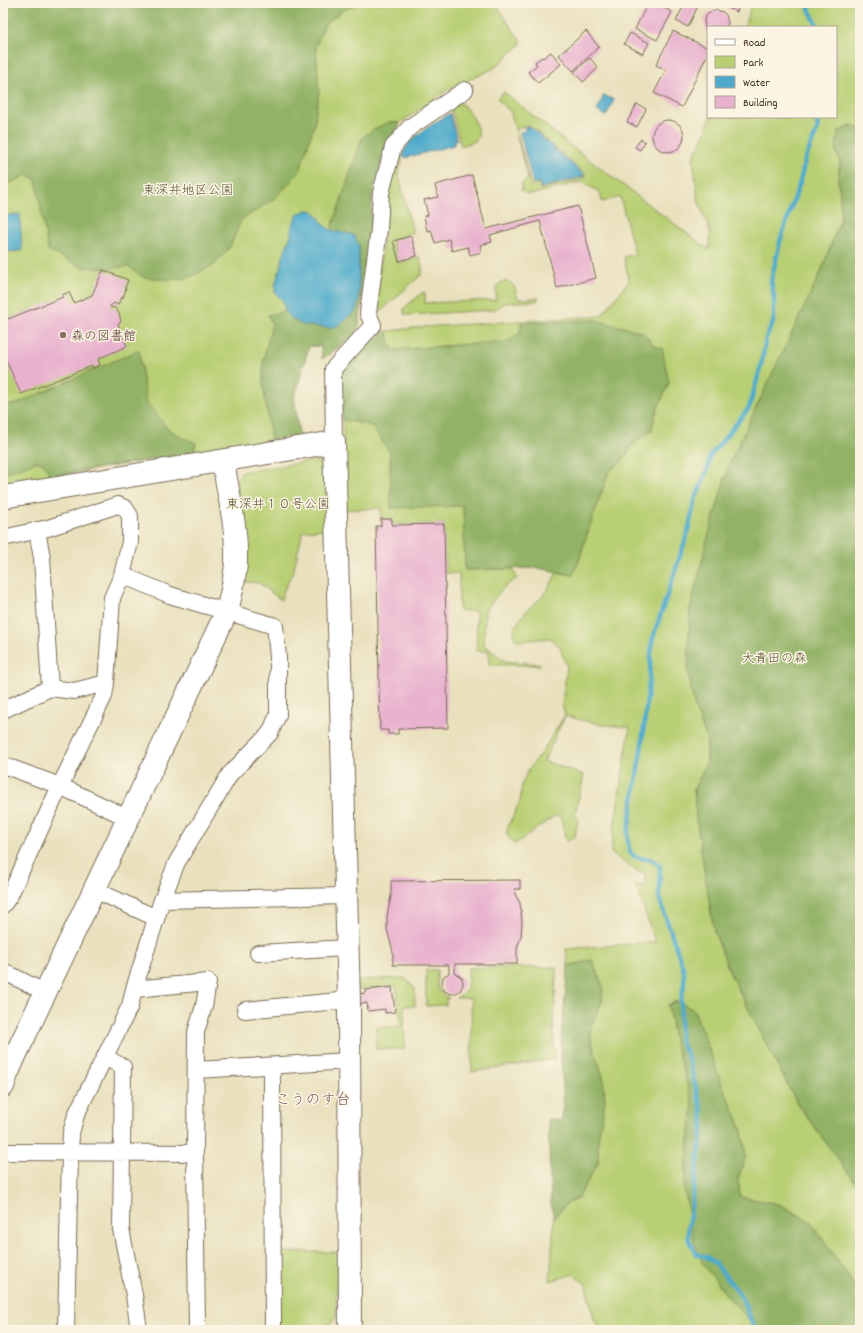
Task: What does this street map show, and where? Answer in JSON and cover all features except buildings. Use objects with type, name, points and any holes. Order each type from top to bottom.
[{"type":"street","points":[[350,1330],[349,1000],[333,368],[373,325],[368,313],[380,229],[381,193],[393,147],[410,127],[465,90]]},
{"type":"street","points":[[3,497],[334,442]]},
{"type":"street","points":[[3,1086],[7,1074],[227,611],[234,580],[236,559],[233,519],[223,461]]},
{"type":"street","points":[[3,538],[48,528],[118,505],[126,508],[130,516],[130,542],[122,575],[112,598],[104,696],[60,786],[10,895],[3,905]]},
{"type":"street","points":[[37,530],[42,558],[50,688]]},
{"type":"street","points":[[66,1330],[70,1153],[71,1133],[76,1115],[130,1006],[156,918],[177,862],[230,774],[270,733],[278,715],[278,657],[275,626],[170,595],[122,575]]},
{"type":"street","points":[[3,710],[50,688],[74,691],[106,683]]},
{"type":"street","points":[[3,765],[60,786],[128,818]]},
{"type":"street","points":[[95,890],[156,918]]},
{"type":"street","points":[[162,900],[346,896]]},
{"type":"street","points":[[258,953],[347,948]]},
{"type":"street","points":[[3,971],[46,993]]},
{"type":"street","points":[[134,989],[208,982],[204,1006],[196,1032],[195,1153],[197,1330]]},
{"type":"street","points":[[245,1010],[349,1000]]},
{"type":"street","points":[[105,1057],[123,1067],[120,1229],[134,1295],[139,1330]]},
{"type":"street","points":[[196,1070],[349,1061]]},
{"type":"street","points":[[272,1066],[273,1330]]},
{"type":"street","points":[[3,1152],[195,1153]]},
{"type":"green space","name":"東深井地区公園","points":[[3,3],[495,3],[522,43],[493,69],[450,88],[400,123],[388,145],[380,165],[372,195],[371,228],[359,325],[322,359],[321,346],[309,346],[294,398],[299,435],[3,485]]},
{"type":"green space","points":[[3,3],[361,3],[343,10],[325,24],[316,46],[319,92],[314,126],[299,173],[274,199],[241,220],[230,247],[214,265],[188,278],[168,280],[143,277],[128,266],[107,269],[81,267],[48,250],[36,180],[27,175],[3,186]]},
{"type":"green space","points":[[752,3],[860,3],[860,129],[851,125],[836,151],[840,162],[838,180],[841,218],[821,272],[804,309],[690,609],[688,672],[695,708],[707,739],[707,762],[694,789],[696,817],[714,931],[731,975],[797,1103],[860,1189],[860,1294],[811,1222],[779,1204],[740,1197],[738,1178],[746,1156],[741,1127],[723,1087],[677,1001],[668,1005],[674,1039],[693,1104],[684,1188],[728,1297],[759,1330],[600,1330],[594,1318],[585,1283],[574,1274],[550,1281],[554,1218],[565,1205],[578,1198],[598,1163],[598,1139],[605,1101],[603,1077],[591,1040],[590,1027],[602,1002],[592,960],[568,966],[566,949],[655,942],[636,885],[644,886],[646,873],[638,872],[611,853],[630,727],[603,725],[565,716],[544,761],[584,775],[575,814],[578,819],[575,837],[566,842],[561,817],[556,815],[515,844],[507,836],[507,829],[520,801],[522,784],[528,770],[542,752],[565,715],[562,703],[567,667],[560,647],[550,638],[519,641],[514,638],[514,628],[527,610],[542,597],[557,572],[572,575],[579,561],[609,471],[620,463],[636,441],[651,431],[657,410],[653,345],[642,332],[595,320],[520,333],[509,341],[392,350],[387,331],[422,327],[601,316],[629,281],[624,257],[635,254],[620,197],[602,202],[600,192],[581,182],[533,194],[527,194],[521,190],[522,183],[528,179],[511,113],[497,98],[504,92],[567,143],[709,250],[710,231],[698,200],[693,158],[707,129],[710,118],[837,118],[837,26],[744,26]],"holes":[[[529,125],[586,175],[585,178],[540,189],[539,183],[531,186],[516,129]]]},
{"type":"green space","points":[[458,103],[462,104],[474,118],[473,119],[478,133],[476,141],[461,146],[451,108]]},
{"type":"green space","points":[[389,122],[400,123],[388,145],[380,165],[372,195],[371,228],[359,325],[355,335],[322,359],[321,346],[309,346],[294,398],[299,435],[271,440],[263,385],[263,362],[272,324],[268,315],[285,311],[296,321],[306,325],[330,328],[359,302],[359,246],[348,233],[341,233],[331,230],[362,138],[376,128]]},
{"type":"green space","name":"大青田の森","points":[[851,125],[860,129],[860,1189],[797,1103],[731,975],[714,931],[696,817],[694,789],[707,762],[707,739],[695,708],[688,672],[690,609],[706,544],[729,464],[821,272],[841,218],[838,180],[840,162],[836,151],[838,132]]},
{"type":"green space","points":[[400,151],[402,162],[398,172],[413,233],[392,240],[398,263],[420,257],[422,274],[381,311],[377,297],[388,192]]},
{"type":"green space","points":[[506,281],[512,284],[516,290],[518,299],[539,298],[537,301],[505,303],[494,310],[404,314],[404,308],[425,292],[425,303],[496,300],[496,287],[500,283]]},
{"type":"green space","points":[[595,320],[642,332],[653,345],[662,348],[669,383],[657,410],[651,431],[636,441],[620,463],[609,471],[573,575],[538,568],[465,570],[463,506],[391,508],[390,452],[371,425],[343,420],[340,377],[357,352],[387,331],[392,350],[509,341],[520,333],[521,323]]},
{"type":"green space","points":[[139,350],[146,402],[168,429],[196,443],[194,452],[49,476],[45,465],[41,462],[35,462],[3,474],[3,406],[16,404]]},
{"type":"green space","points":[[343,420],[371,425],[390,452],[391,508],[463,505],[465,570],[513,569],[517,578],[503,588],[485,611],[484,645],[505,661],[540,665],[489,665],[489,651],[477,651],[476,611],[459,611],[459,573],[445,573],[444,524],[392,525],[392,519],[381,519],[381,508],[344,510]]},
{"type":"green space","name":"東深井１０号公園","points":[[317,460],[326,467],[326,529],[303,531],[293,572],[283,592],[281,600],[259,583],[244,582],[236,480],[242,472]]},
{"type":"green space","points":[[592,960],[603,986],[602,1002],[590,1027],[591,1040],[603,1077],[605,1101],[598,1139],[598,1162],[578,1198],[565,1205],[554,1218],[551,1204],[548,1119],[561,1121],[564,1107],[561,1056],[568,966]]},
{"type":"green space","points":[[556,967],[553,1027],[555,1059],[472,1072],[471,998],[456,998],[461,996],[466,989],[468,982],[468,968]]},
{"type":"green space","points":[[426,970],[437,970],[437,983],[439,990],[444,996],[449,998],[446,998],[446,1005],[426,1006]]},
{"type":"green space","points":[[405,978],[415,988],[415,1006],[404,1006],[405,1049],[376,1049],[376,1028],[401,1026],[396,986],[355,990],[355,980]]},
{"type":"green space","points":[[677,1001],[694,1010],[723,1087],[741,1127],[746,1156],[738,1178],[740,1197],[779,1204],[811,1222],[860,1294],[860,1330],[759,1330],[728,1297],[703,1264],[694,1242],[684,1188],[693,1104],[674,1039],[668,1005]]},
{"type":"green space","points":[[276,1252],[338,1252],[336,1317],[326,1328],[277,1330]]},
{"type":"water","points":[[604,95],[614,100],[606,116],[597,111]]},
{"type":"water","points":[[450,113],[457,140],[454,140],[454,145],[405,158],[403,157],[404,151],[414,138],[429,126]]},
{"type":"water","points":[[529,126],[585,176],[541,188],[539,182],[533,184],[520,132],[525,131],[525,127]]},
{"type":"water","points":[[308,210],[314,212],[329,229],[354,235],[359,246],[359,302],[355,312],[339,325],[330,328],[302,325],[290,317],[285,311],[283,301],[275,293],[275,285],[291,235],[291,228],[297,215]]},
{"type":"water","points":[[20,214],[22,251],[3,252],[3,216]]},
{"type":"waterway","points":[[811,3],[809,9],[816,26]]},
{"type":"waterway","points":[[755,1330],[741,1296],[715,1263],[707,1257],[696,1254],[689,1240],[688,1229],[703,1126],[702,1112],[688,1057],[681,1043],[680,1037],[681,999],[684,986],[684,971],[659,897],[660,866],[654,861],[633,856],[630,852],[628,844],[628,832],[642,744],[652,641],[688,532],[695,500],[707,471],[710,456],[749,408],[761,366],[766,338],[774,320],[774,297],[771,281],[781,238],[800,182],[805,160],[818,128],[816,118]]},
{"type":"place","name":"森の図書館","points":[[63,335]]},
{"type":"district","name":"こうのす台","points":[[313,1099]]}]
